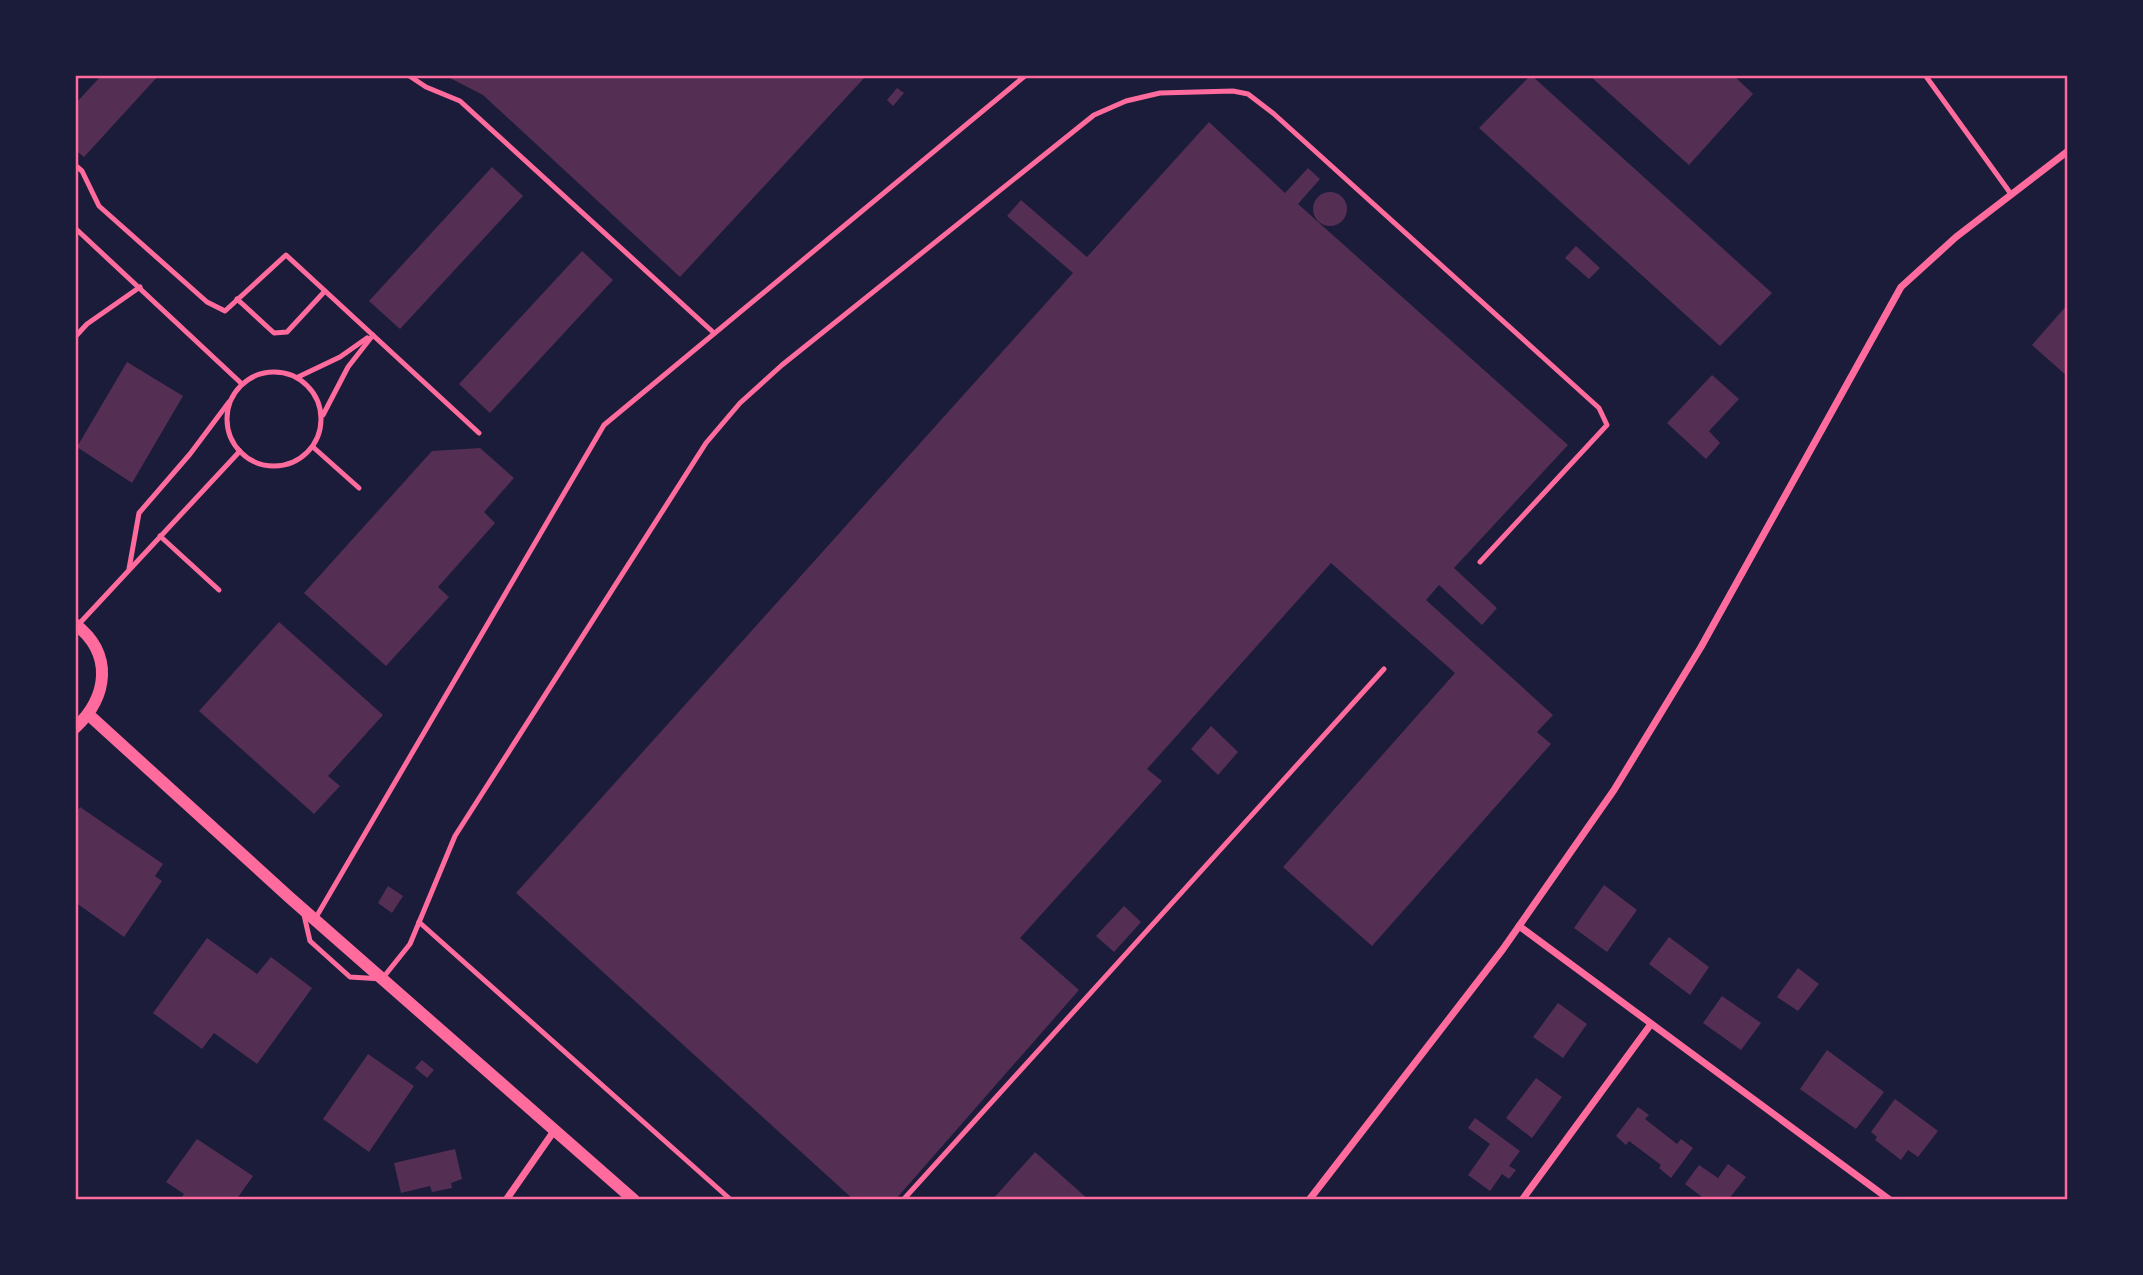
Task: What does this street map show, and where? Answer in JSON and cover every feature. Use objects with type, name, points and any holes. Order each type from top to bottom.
[{"type":"street","points":[[1309,1200],[1503,949],[1614,790],[1701,647],[1901,287],[1956,237],[2068,151]]},
{"type":"street","points":[[75,728],[89,715],[99,697],[103,678],[100,658],[91,640],[76,625]]},
{"type":"street","points":[[89,715],[303,909],[634,1200]]},
{"type":"street","points":[[1519,926],[1891,1200]]},
{"type":"street","points":[[1522,1200],[1651,1024]]},
{"type":"street","points":[[506,1200],[554,1131]]},
{"type":"lane","points":[[408,75],[426,87],[460,101],[714,333]]},
{"type":"lane","points":[[315,919],[604,425],[1026,75]]},
{"type":"lane","points":[[1925,75],[2011,194]]},
{"type":"lane","points":[[303,909],[310,941],[349,977],[382,979],[410,944],[454,836],[706,443],[740,403],[782,365],[1094,115],[1126,101],[1160,93],[1233,90],[1248,94],[1274,114],[1599,408],[1607,425],[1480,562]]},
{"type":"lane","points":[[75,165],[82,171],[99,206],[207,302],[225,311],[286,255],[479,433]]},
{"type":"lane","points":[[75,228],[242,384]]},
{"type":"lane","points":[[75,337],[87,324],[140,287]]},
{"type":"lane","points":[[237,299],[274,333],[288,332],[325,291]]},
{"type":"lane","points":[[298,377],[340,357],[373,335]]},
{"type":"lane","points":[[231,399],[227,412],[228,426],[232,440],[240,452],[251,460],[278,467],[298,460],[313,447],[320,432],[322,416],[348,367],[373,335]]},
{"type":"lane","points":[[129,570],[139,513],[190,454],[242,384],[255,375],[269,372],[284,372],[298,377],[318,400],[322,416]]},
{"type":"lane","points":[[313,447],[359,488]]},
{"type":"lane","points":[[76,625],[240,452]]},
{"type":"lane","points":[[160,537],[219,590]]},
{"type":"lane","points":[[903,1200],[1384,669]]},
{"type":"lane","points":[[419,922],[731,1200]]},
{"type":"building","points":[[102,75],[159,75],[84,157],[75,150],[75,104]]},
{"type":"building","points":[[444,75],[867,75],[680,277],[483,95]]},
{"type":"building","points":[[1531,75],[1772,293],[1720,346],[1479,128]]},
{"type":"building","points":[[1589,75],[1733,75],[1753,94],[1689,165]]},
{"type":"building","points":[[897,88],[904,93],[893,106],[887,100]]},
{"type":"building","points":[[1209,122],[1285,193],[1308,168],[1320,179],[1298,204],[1568,445],[1454,568],[1497,608],[1482,625],[1439,585],[1426,600],[1553,715],[1537,732],[1551,744],[1372,946],[1283,867],[1455,673],[1331,563],[1147,769],[1162,781],[1020,938],[1079,990],[895,1200],[854,1200],[516,893],[1073,273],[1007,216],[1021,200],[1087,257]]},
{"type":"building","points":[[492,167],[523,196],[400,329],[369,301]]},
{"type":"building","points":[[1330,192],[1342,197],[1347,209],[1342,221],[1330,226],[1318,221],[1313,209],[1318,197]]},
{"type":"building","points":[[1576,246],[1600,268],[1589,279],[1565,258]]},
{"type":"building","points":[[582,251],[613,280],[490,413],[459,384]]},
{"type":"building","points":[[2068,304],[2068,377],[2032,345]]},
{"type":"building","points":[[127,362],[183,396],[132,483],[77,447]]},
{"type":"building","points":[[1712,375],[1739,399],[1709,431],[1720,443],[1706,459],[1667,423]]},
{"type":"building","points":[[480,448],[514,478],[484,512],[495,523],[438,587],[449,597],[386,666],[304,593],[432,451]]},
{"type":"building","points":[[279,622],[383,715],[328,776],[340,786],[314,814],[199,711]]},
{"type":"building","points":[[1211,726],[1238,752],[1218,775],[1191,749]]},
{"type":"building","points":[[80,807],[163,864],[155,876],[162,881],[124,937],[75,902],[75,814]]},
{"type":"building","points":[[1604,885],[1637,910],[1607,952],[1574,928]]},
{"type":"building","points":[[388,886],[403,896],[392,913],[378,903]]},
{"type":"building","points":[[1124,906],[1141,922],[1114,952],[1096,936]]},
{"type":"building","points":[[1669,937],[1709,967],[1690,995],[1649,964]]},
{"type":"building","points":[[207,938],[257,974],[271,957],[312,988],[257,1064],[214,1033],[202,1049],[153,1013]]},
{"type":"building","points":[[1798,968],[1819,984],[1798,1011],[1777,997]]},
{"type":"building","points":[[1722,996],[1761,1023],[1741,1050],[1703,1023]]},
{"type":"building","points":[[1558,1003],[1587,1024],[1563,1058],[1533,1037]]},
{"type":"building","points":[[1827,1050],[1884,1092],[1856,1129],[1800,1089]]},
{"type":"building","points":[[368,1054],[414,1086],[369,1152],[323,1119]]},
{"type":"building","points":[[422,1060],[434,1070],[427,1078],[415,1068]]},
{"type":"building","points":[[1536,1078],[1562,1097],[1532,1138],[1506,1118]]},
{"type":"building","points":[[1895,1099],[1938,1131],[1918,1157],[1908,1150],[1901,1160],[1875,1140],[1877,1137],[1871,1132]]},
{"type":"building","points":[[1638,1107],[1649,1115],[1645,1119],[1677,1144],[1681,1139],[1693,1148],[1671,1178],[1659,1168],[1661,1165],[1629,1141],[1626,1145],[1616,1136]]},
{"type":"building","points":[[1475,1118],[1520,1151],[1509,1166],[1516,1170],[1509,1179],[1502,1174],[1490,1191],[1468,1175],[1490,1144],[1468,1128]]},
{"type":"building","points":[[197,1139],[253,1176],[236,1200],[180,1200],[184,1194],[166,1182]]},
{"type":"building","points":[[455,1149],[462,1179],[451,1183],[452,1188],[432,1192],[430,1186],[401,1193],[394,1163]]},
{"type":"building","points":[[1035,1152],[1089,1200],[992,1200]]},
{"type":"building","points":[[1728,1164],[1746,1177],[1728,1200],[1706,1200],[1685,1184],[1699,1165],[1718,1178]]}]
